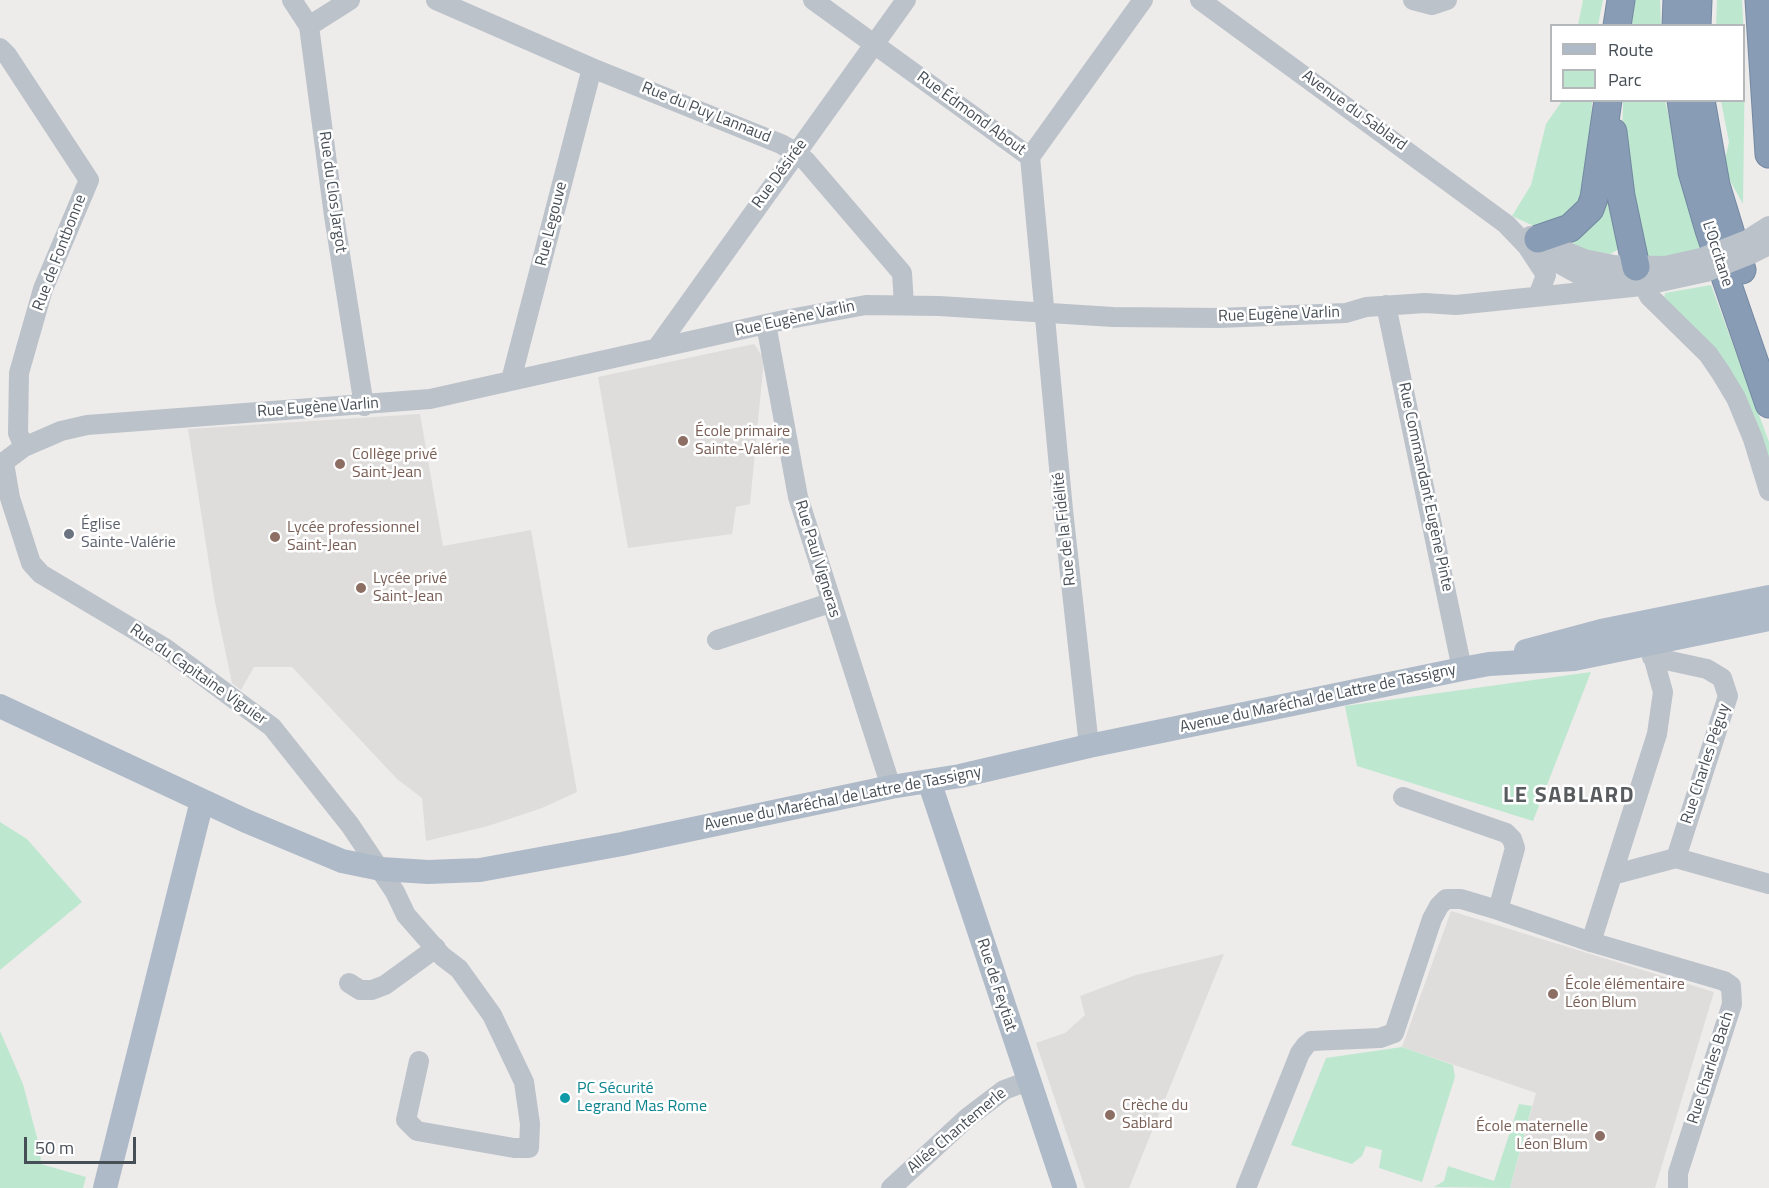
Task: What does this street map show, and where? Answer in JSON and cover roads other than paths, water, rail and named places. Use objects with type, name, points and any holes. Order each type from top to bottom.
[{"type":"highway","points":[[1617,24],[1621,0]]},
{"type":"highway","points":[[1676,24],[1677,0]]},
{"type":"highway","points":[[1697,24],[1698,0]]},
{"type":"highway","points":[[1759,0],[1769,154]]},
{"type":"highway","points":[[1533,243],[1570,228],[1590,209],[1594,198],[1610,102]]},
{"type":"highway","points":[[1610,102],[1618,175],[1639,277]]},
{"type":"highway","name":"L'Occitane","points":[[1681,102],[1692,172],[1709,230],[1769,404]]},
{"type":"highway","name":"L'Occitane","points":[[1701,102],[1716,185],[1769,351]]},
{"type":"main road","name":"Avenue du Maréchal de Lattre de Tassigny","points":[[0,706],[202,801],[342,861],[381,868],[428,872],[480,870],[622,844],[1462,669],[1489,664],[1574,658],[1648,641],[1769,601]]},
{"type":"main road","name":"Rue de Feytiat","points":[[929,781],[1065,1188]]},
{"type":"main road","points":[[105,1188],[202,801]]},
{"type":"street","points":[[292,0],[309,26],[350,0]]},
{"type":"street","name":"Rue du Puy Lannaud","points":[[436,0],[592,68],[782,144],[795,152],[807,161],[903,273],[904,305]]},
{"type":"street","name":"Rue Édmond About","points":[[813,0],[1030,157],[1045,312]]},
{"type":"street","name":"Rue Désirée","points":[[656,349],[906,0]]},
{"type":"street","points":[[1030,157],[1143,0]]},
{"type":"street","name":"Avenue du Sablard","points":[[1200,0],[1533,243],[1639,277],[1704,265],[1749,247],[1769,245]]},
{"type":"street","points":[[1413,0],[1432,5],[1447,0]]},
{"type":"street","name":"Rue du Clos Jargot","points":[[309,26],[334,216],[364,406]]},
{"type":"street","name":"Rue de Fontbonne","points":[[0,48],[8,55],[89,180],[43,289],[19,373],[18,433],[24,447]]},
{"type":"street","name":"Rue Legouve","points":[[511,380],[592,68]]},
{"type":"street","name":"Avenue du Sablard","points":[[1749,247],[1769,226]]},
{"type":"street","points":[[1533,243],[1546,275],[1538,296]]},
{"type":"street","points":[[1639,277],[1708,354],[1721,373],[1736,398],[1753,439],[1769,491]]},
{"type":"street","name":"Rue Eugène Varlin","points":[[2,464],[24,447],[61,431],[87,425],[364,406],[430,399],[846,307],[904,305],[1113,317],[1219,318],[1346,313],[1366,307],[1386,305],[1425,303],[1456,305],[1538,296],[1639,277]]},
{"type":"street","name":"Rue Commandant Eugène Pinte","points":[[1386,305],[1462,669]]},
{"type":"street","name":"Rue de la Fidélité","points":[[1045,312],[1063,510],[1089,746]]},
{"type":"street","name":"Rue Paul Vigneras","points":[[766,324],[798,497],[830,603],[891,787]]},
{"type":"street","name":"Rue du Capitaine Viguier","points":[[2,464],[10,498],[32,563],[41,574],[165,648],[272,727],[350,825],[361,845],[381,868],[406,915],[459,969],[477,991],[513,1054],[524,1082],[530,1124],[529,1148],[514,1148],[417,1131],[406,1120],[419,1061]]},
{"type":"street","points":[[717,640],[830,603]]},
{"type":"street","points":[[1246,1188],[1300,1053],[1306,1045],[1311,1041],[1380,1038],[1394,1033],[1439,906],[1453,898],[1498,910],[1591,942],[1657,734],[1663,692],[1648,641]]},
{"type":"street","name":"Rue Charles Péguy","points":[[1648,641],[1722,678],[1728,696],[1676,858]]},
{"type":"street","points":[[1403,797],[1506,833],[1512,839],[1515,848],[1498,910]]},
{"type":"street","points":[[1612,875],[1676,858],[1769,884]]},
{"type":"street","name":"Rue Charles Bach","points":[[1591,942],[1724,981],[1731,986],[1732,1004],[1678,1173],[1678,1188]]},
{"type":"street","points":[[349,983],[360,990],[372,990],[385,986],[436,948]]},
{"type":"street","name":"Allée Chantemerle","points":[[891,1188],[967,1118],[1004,1090],[1028,1081]]},
{"type":"place","name":"École primaire Sainte-Valérie","points":[[683,441]]},
{"type":"place","name":"Collège privé Saint-Jean","points":[[340,464]]},
{"type":"place","name":"Église Sainte-Valérie","points":[[69,534]]},
{"type":"place","name":"Lycée professionnel Saint-Jean","points":[[275,537]]},
{"type":"place","name":"Lycée privé Saint-Jean","points":[[361,588]]},
{"type":"place","name":"École élémentaire Léon Blum","points":[[1553,994]]},
{"type":"place","name":"PC Sécurité Legrand Mas Rome","points":[[565,1098]]},
{"type":"place","name":"Crèche du Sablard","points":[[1110,1115]]},
{"type":"place","name":"École maternelle Léon Blum","points":[[1600,1136]]},
{"type":"district","name":"LE SABLARD","points":[[1569,797]]}]
